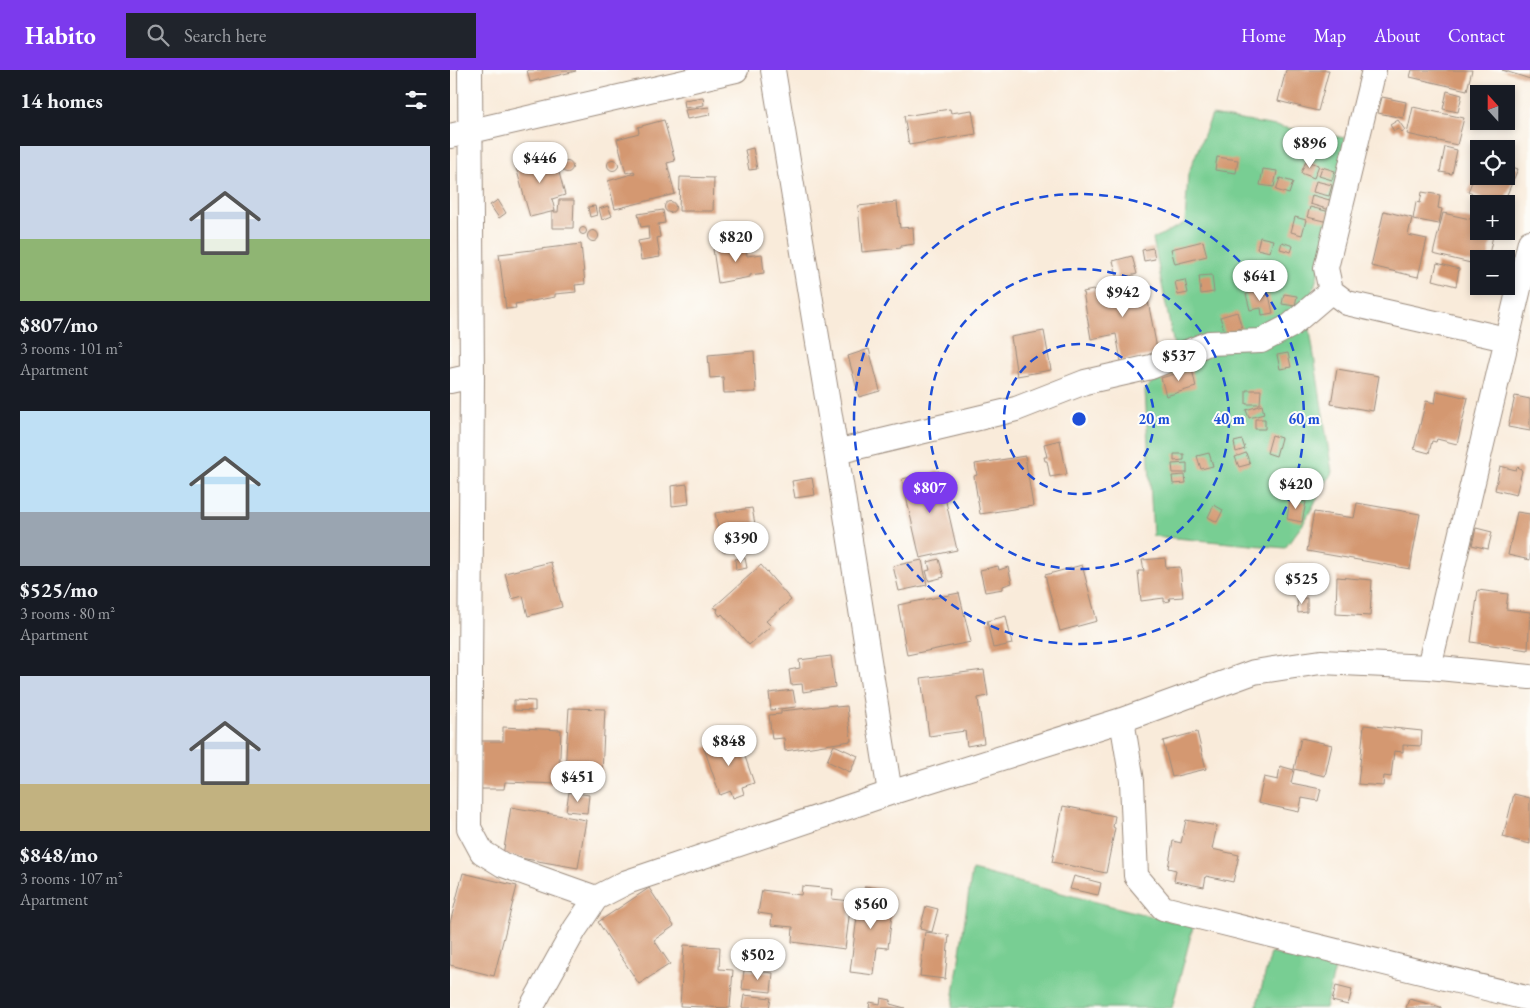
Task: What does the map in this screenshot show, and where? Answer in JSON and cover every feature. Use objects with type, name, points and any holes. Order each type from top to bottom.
[{"type":"street","points":[[470,70],[461,133],[460,614],[469,828],[482,852],[503,865],[596,898]]},
{"type":"street","points":[[461,133],[736,70]]},
{"type":"street","points":[[773,70],[890,793]]},
{"type":"street","points":[[1374,70],[1326,268],[1331,292],[1347,303],[1516,329]]},
{"type":"street","points":[[1429,667],[1516,329],[1530,242]]},
{"type":"street","points":[[836,452],[1016,408],[1085,382],[1151,367],[1209,343],[1261,341],[1290,326],[1331,292]]},
{"type":"street","points":[[531,1008],[575,929],[596,898],[627,882],[890,793],[1122,720],[1254,672],[1321,662],[1429,667],[1530,677]]},
{"type":"street","points":[[1122,720],[1132,781],[1136,876],[1163,908],[1530,999]]},
{"type":"green space","points":[[1212,115],[1345,138],[1334,220],[1307,311],[1332,472],[1303,524],[1285,548],[1153,536],[1145,390],[1176,356],[1153,239],[1185,223],[1188,174]]},
{"type":"green space","points":[[972,870],[1193,927],[1172,1008],[952,1008]]},
{"type":"green space","points":[[1271,953],[1335,969],[1325,1008],[1256,1008]]},
{"type":"building","points":[[527,70],[575,70],[576,71],[530,82]]},
{"type":"building","points":[[1286,70],[1329,70],[1318,111],[1278,101]]},
{"type":"building","points":[[1412,70],[1472,70],[1467,90],[1410,77]]},
{"type":"building","points":[[1502,70],[1530,70],[1530,79]]},
{"type":"building","points":[[1447,91],[1462,95],[1458,112],[1443,109]]},
{"type":"building","points":[[703,97],[704,105],[685,108],[684,100]]},
{"type":"building","points":[[1382,97],[1406,102],[1403,118],[1378,113]]},
{"type":"building","points":[[709,107],[710,115],[687,119],[685,110]]},
{"type":"building","points":[[1413,107],[1464,118],[1457,145],[1407,134]]},
{"type":"building","points":[[950,109],[951,113],[972,110],[976,134],[909,145],[904,116]]},
{"type":"building","points":[[664,120],[675,161],[667,163],[675,194],[615,209],[608,181],[635,173],[634,171],[626,173],[617,139],[639,133],[638,127]]},
{"type":"building","points":[[1398,120],[1405,130],[1402,132],[1398,129],[1394,131],[1390,125]]},
{"type":"building","points":[[1445,147],[1457,150],[1452,174],[1440,172]]},
{"type":"building","points":[[753,148],[757,169],[749,170],[745,150]]},
{"type":"building","points":[[554,154],[565,195],[552,199],[555,211],[530,217],[515,164]]},
{"type":"building","points":[[1217,157],[1238,160],[1236,173],[1215,170]]},
{"type":"building","points":[[613,159],[619,165],[613,171],[607,165]]},
{"type":"building","points":[[567,161],[573,167],[567,173],[561,167]]},
{"type":"building","points":[[1306,161],[1319,165],[1314,178],[1301,173]]},
{"type":"building","points":[[1322,167],[1335,171],[1332,180],[1319,176]]},
{"type":"building","points":[[1263,169],[1277,171],[1274,187],[1260,185]]},
{"type":"building","points":[[680,177],[714,178],[713,211],[679,211]]},
{"type":"building","points":[[1280,178],[1293,182],[1289,194],[1276,190]]},
{"type":"building","points":[[1316,181],[1332,185],[1329,196],[1313,192]]},
{"type":"building","points":[[1471,185],[1511,185],[1507,195],[1475,195],[1468,192]]},
{"type":"building","points":[[1422,192],[1440,195],[1438,208],[1442,209],[1439,224],[1413,219],[1416,202],[1420,203]]},
{"type":"building","points":[[1312,195],[1333,201],[1330,210],[1310,204]]},
{"type":"building","points":[[498,200],[506,213],[499,218],[490,205]]},
{"type":"building","points":[[559,200],[574,200],[573,228],[552,228],[552,212],[558,212]]},
{"type":"building","points":[[668,202],[672,202],[675,207],[674,211],[668,212],[665,209],[665,205]]},
{"type":"building","points":[[897,202],[900,228],[913,227],[914,244],[901,246],[901,248],[862,252],[858,206]]},
{"type":"building","points":[[595,206],[597,215],[590,217],[588,207]]},
{"type":"building","points":[[608,206],[612,216],[602,220],[599,209]]},
{"type":"building","points":[[1310,207],[1330,212],[1328,222],[1307,217]]},
{"type":"building","points":[[663,210],[665,223],[658,224],[660,237],[657,238],[660,257],[641,260],[638,241],[649,239],[648,226],[641,227],[638,214]]},
{"type":"building","points":[[1384,211],[1412,218],[1408,235],[1427,239],[1418,277],[1371,266]]},
{"type":"building","points":[[1443,213],[1470,219],[1470,240],[1492,240],[1490,250],[1470,250],[1470,263],[1433,254]]},
{"type":"building","points":[[1295,217],[1306,220],[1302,235],[1291,232]]},
{"type":"building","points":[[583,228],[586,231],[583,234],[580,231]]},
{"type":"building","points":[[593,230],[599,236],[593,242],[587,236]]},
{"type":"building","points":[[1260,237],[1273,240],[1270,252],[1257,249]]},
{"type":"building","points":[[1203,241],[1207,256],[1175,264],[1171,249]]},
{"type":"building","points":[[1282,242],[1293,246],[1291,252],[1280,249]]},
{"type":"building","points":[[745,243],[747,256],[762,254],[764,273],[718,283],[713,249]]},
{"type":"building","points":[[581,244],[585,284],[575,285],[576,292],[555,294],[555,297],[515,304],[516,308],[506,309],[499,254]]},
{"type":"building","points":[[1153,248],[1155,259],[1144,261],[1142,250]]},
{"type":"building","points":[[1132,256],[1137,274],[1118,279],[1113,261]]},
{"type":"building","points":[[1437,263],[1459,269],[1456,286],[1433,280]]},
{"type":"building","points":[[1212,275],[1214,292],[1201,294],[1199,276]]},
{"type":"building","points":[[1144,280],[1158,354],[1121,361],[1116,334],[1091,339],[1083,292]]},
{"type":"building","points":[[1185,280],[1188,293],[1178,295],[1175,282]]},
{"type":"building","points":[[1262,291],[1263,296],[1269,295],[1273,313],[1262,315],[1261,308],[1250,310],[1246,294]]},
{"type":"building","points":[[1284,294],[1297,296],[1295,306],[1282,304]]},
{"type":"building","points":[[1237,312],[1242,328],[1225,333],[1220,317]]},
{"type":"building","points":[[1044,331],[1051,370],[1017,376],[1011,337]]},
{"type":"building","points":[[869,349],[880,391],[859,397],[848,356]]},
{"type":"building","points":[[754,351],[756,392],[724,393],[723,377],[710,378],[708,355]]},
{"type":"building","points":[[1288,353],[1291,367],[1280,369],[1277,355]]},
{"type":"building","points":[[1192,369],[1196,387],[1166,396],[1161,378]]},
{"type":"building","points":[[1337,369],[1379,376],[1373,411],[1331,404]]},
{"type":"building","points":[[1246,390],[1261,390],[1260,404],[1246,404]]},
{"type":"building","points":[[1437,391],[1468,398],[1457,444],[1437,439],[1436,442],[1432,441],[1429,453],[1414,449],[1426,401],[1435,403]]},
{"type":"building","points":[[1515,396],[1530,399],[1530,431],[1508,427]]},
{"type":"building","points":[[1262,405],[1264,414],[1249,418],[1246,410]]},
{"type":"building","points":[[1255,419],[1265,419],[1265,429],[1255,429]]},
{"type":"building","points":[[1272,435],[1281,438],[1276,456],[1267,453]]},
{"type":"building","points":[[1060,440],[1067,474],[1050,477],[1047,461],[1045,461],[1044,457],[1047,457],[1044,444]]},
{"type":"building","points":[[1242,440],[1245,449],[1236,452],[1234,442]]},
{"type":"building","points":[[1209,453],[1213,466],[1201,469],[1197,456]]},
{"type":"building","points":[[1246,453],[1250,464],[1239,467],[1235,457]]},
{"type":"building","points":[[1174,454],[1184,454],[1184,460],[1174,461]]},
{"type":"building","points":[[1025,456],[1033,506],[980,514],[974,476],[977,475],[975,464]]},
{"type":"building","points":[[1187,463],[1187,473],[1173,473],[1172,464]]},
{"type":"building","points":[[1500,466],[1516,470],[1517,467],[1522,471],[1516,495],[1495,490]]},
{"type":"building","points":[[939,471],[957,550],[920,558],[902,479]]},
{"type":"building","points":[[1185,475],[1186,483],[1173,484],[1172,476]]},
{"type":"building","points":[[812,478],[815,495],[795,498],[792,481]]},
{"type":"building","points":[[687,484],[689,504],[672,506],[671,486]]},
{"type":"building","points":[[1290,499],[1306,502],[1302,522],[1287,519]]},
{"type":"building","points":[[1357,503],[1420,514],[1410,569],[1307,551],[1314,512],[1354,518]]},
{"type":"building","points":[[1214,505],[1223,510],[1217,522],[1208,517]]},
{"type":"building","points":[[752,508],[759,545],[723,552],[715,513]]},
{"type":"building","points":[[1517,512],[1530,514],[1530,560],[1508,555]]},
{"type":"building","points":[[1476,528],[1492,532],[1488,549],[1472,545]]},
{"type":"building","points":[[745,558],[747,568],[736,570],[735,559]]},
{"type":"building","points":[[1165,558],[1166,568],[1180,567],[1183,597],[1169,598],[1170,601],[1164,602],[1164,598],[1141,601],[1138,571],[1144,571],[1142,560]]},
{"type":"building","points":[[939,559],[944,577],[929,581],[926,571],[930,570],[928,562]]},
{"type":"building","points":[[922,560],[927,585],[899,591],[893,566]]},
{"type":"building","points":[[551,562],[562,607],[528,616],[523,596],[512,599],[505,573]]},
{"type":"building","points":[[761,565],[791,600],[766,621],[771,626],[749,645],[722,614],[720,616],[717,612],[718,608],[714,607]]},
{"type":"building","points":[[1082,565],[1097,621],[1060,631],[1045,575]]},
{"type":"building","points":[[998,566],[999,570],[1008,567],[1012,583],[1003,586],[1003,589],[985,592],[980,570]]},
{"type":"building","points":[[1337,577],[1372,580],[1370,616],[1336,614]]},
{"type":"building","points":[[1478,590],[1508,594],[1506,609],[1530,612],[1528,650],[1471,642]]},
{"type":"building","points":[[959,593],[971,642],[907,655],[898,605]]},
{"type":"building","points":[[1307,598],[1307,612],[1298,613],[1297,599]]},
{"type":"building","points":[[1006,616],[1012,644],[993,648],[987,621]]},
{"type":"building","points":[[831,656],[835,687],[803,692],[802,684],[791,685],[789,670],[800,668],[799,660]]},
{"type":"building","points":[[984,670],[988,696],[978,698],[984,743],[967,746],[965,731],[929,736],[921,678]]},
{"type":"building","points":[[793,690],[796,707],[771,710],[769,693]]},
{"type":"building","points":[[514,700],[535,701],[535,711],[514,710]]},
{"type":"building","points":[[835,705],[836,707],[847,706],[851,741],[785,751],[784,738],[772,739],[769,715],[781,714],[781,711]]},
{"type":"building","points":[[569,708],[605,709],[602,774],[565,772]]},
{"type":"building","points":[[1364,725],[1422,731],[1421,746],[1403,745],[1403,752],[1394,751],[1391,777],[1384,776],[1383,786],[1358,784]]},
{"type":"building","points":[[503,727],[561,730],[559,784],[505,782],[504,789],[480,789],[481,741],[503,741]]},
{"type":"building","points":[[1197,732],[1206,769],[1172,777],[1163,741]]},
{"type":"building","points":[[738,736],[754,783],[742,787],[744,794],[733,798],[731,791],[720,795],[704,748]]},
{"type":"building","points":[[1301,738],[1332,745],[1325,776],[1294,769]]},
{"type":"building","points":[[834,745],[858,756],[850,772],[827,761]]},
{"type":"building","points":[[1280,766],[1294,770],[1291,783],[1321,789],[1318,801],[1302,798],[1299,812],[1258,803],[1264,777],[1278,780]]},
{"type":"building","points":[[569,792],[589,795],[587,813],[566,811]]},
{"type":"building","points":[[1514,794],[1530,798],[1530,844],[1503,837]]},
{"type":"building","points":[[1063,806],[1115,816],[1113,827],[1115,828],[1106,873],[1052,862]]},
{"type":"building","points":[[511,807],[586,820],[578,868],[503,855]]},
{"type":"building","points":[[1186,820],[1217,826],[1212,849],[1239,855],[1233,882],[1206,876],[1204,887],[1174,881],[1176,870],[1168,868],[1173,841],[1181,843]]},
{"type":"building","points":[[463,873],[517,886],[494,976],[450,965],[450,923]]},
{"type":"building","points":[[1074,876],[1101,883],[1098,895],[1070,889]]},
{"type":"building","points":[[802,886],[833,889],[832,899],[851,901],[845,949],[792,942],[793,927],[771,925],[772,915],[758,913],[762,890],[801,895]]},
{"type":"building","points":[[865,886],[882,889],[881,897],[894,898],[888,948],[877,947],[874,975],[850,972],[860,893],[864,894]]},
{"type":"building","points":[[649,888],[674,926],[654,940],[670,964],[639,984],[598,922]]},
{"type":"building","points":[[926,906],[938,909],[932,932],[920,929]]},
{"type":"building","points":[[925,932],[949,935],[945,979],[920,976]]},
{"type":"building","points":[[684,945],[720,947],[719,969],[733,970],[730,1008],[680,1006]]},
{"type":"building","points":[[744,970],[773,973],[771,992],[742,989]]},
{"type":"building","points":[[1336,986],[1352,990],[1348,1005],[1332,1001]]},
{"type":"building","points":[[744,995],[771,998],[769,1008],[742,1008]]},
{"type":"building","points":[[881,998],[891,1000],[890,1004],[905,1008],[869,1008],[870,1002],[880,1004]]},
{"type":"building","points":[[1409,999],[1441,1007],[1441,1008],[1406,1008]]}]
